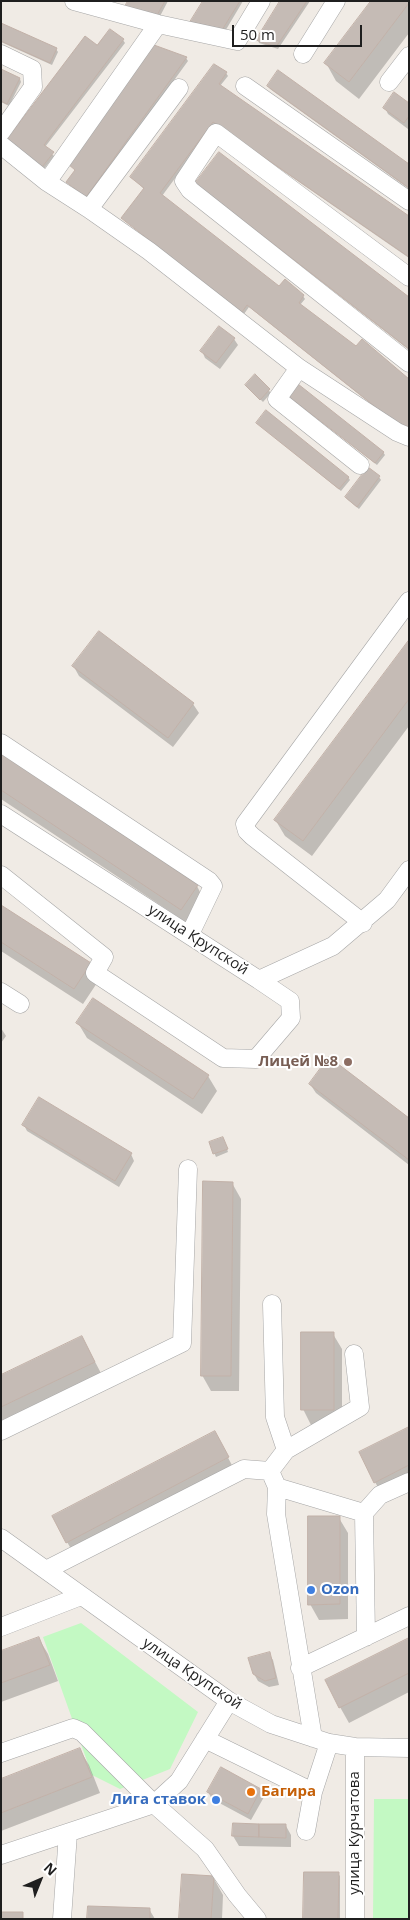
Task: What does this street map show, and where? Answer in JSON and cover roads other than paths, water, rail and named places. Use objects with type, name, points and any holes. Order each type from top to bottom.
[{"type":"street","points":[[74,1],[158,24],[238,41],[261,1]]},
{"type":"street","points":[[303,54],[336,1]]},
{"type":"street","points":[[47,182],[158,24]]},
{"type":"street","points":[[1,54],[32,69],[32,87],[1,132]]},
{"type":"street","points":[[388,82],[409,56]]},
{"type":"street","points":[[245,86],[409,201]]},
{"type":"street","points":[[89,208],[179,88]]},
{"type":"street","points":[[409,277],[216,133],[184,181],[190,190],[409,363]]},
{"type":"street","points":[[1,145],[47,182],[89,208],[149,251],[299,368],[397,432],[409,437]]},
{"type":"street","points":[[299,368],[277,399],[360,466]]},
{"type":"street","points":[[363,922],[252,836],[245,824],[409,601]]},
{"type":"street","points":[[1,743],[210,881],[213,886],[190,934]]},
{"type":"street","name":"улица Крупской","points":[[1,814],[259,980],[334,946],[387,900],[409,870]]},
{"type":"street","points":[[1,875],[104,957],[95,973],[223,1058],[256,1059],[290,1018],[290,1001],[259,980]]},
{"type":"street","points":[[1,992],[20,1004]]},
{"type":"street","points":[[1,1431],[182,1343],[188,1169]]},
{"type":"street","points":[[272,1304],[275,1417],[286,1450]]},
{"type":"street","points":[[306,1831],[321,1741],[300,1668],[276,1514],[274,1479],[286,1450],[360,1407],[354,1354]]},
{"type":"street","points":[[46,1570],[244,1469],[364,1513]]},
{"type":"street","points":[[366,1637],[364,1513],[380,1495],[409,1482]]},
{"type":"street","name":"улица Крупской","points":[[1,1538],[229,1701],[271,1724],[321,1741],[355,1748],[409,1748]]},
{"type":"street","points":[[1,1627],[81,1596]]},
{"type":"street","points":[[300,1668],[409,1616]]},
{"type":"street","points":[[1,1855],[154,1804],[180,1781],[229,1701]]},
{"type":"street","points":[[1,1753],[73,1728],[82,1732],[154,1804],[206,1849],[237,1895],[257,1919]]},
{"type":"street","points":[[205,1739],[313,1792]]},
{"type":"street","name":"улица Курчатова","points":[[355,1748],[355,1919]]},
{"type":"street","points":[[62,1919],[68,1833]]},
{"type":"place","name":"Лицей №8","points":[[348,1062]]},
{"type":"place","name":"Ozon","points":[[311,1590]]},
{"type":"place","name":"Багира","points":[[251,1792]]},
{"type":"place","name":"Лига ставок","points":[[216,1800]]}]
